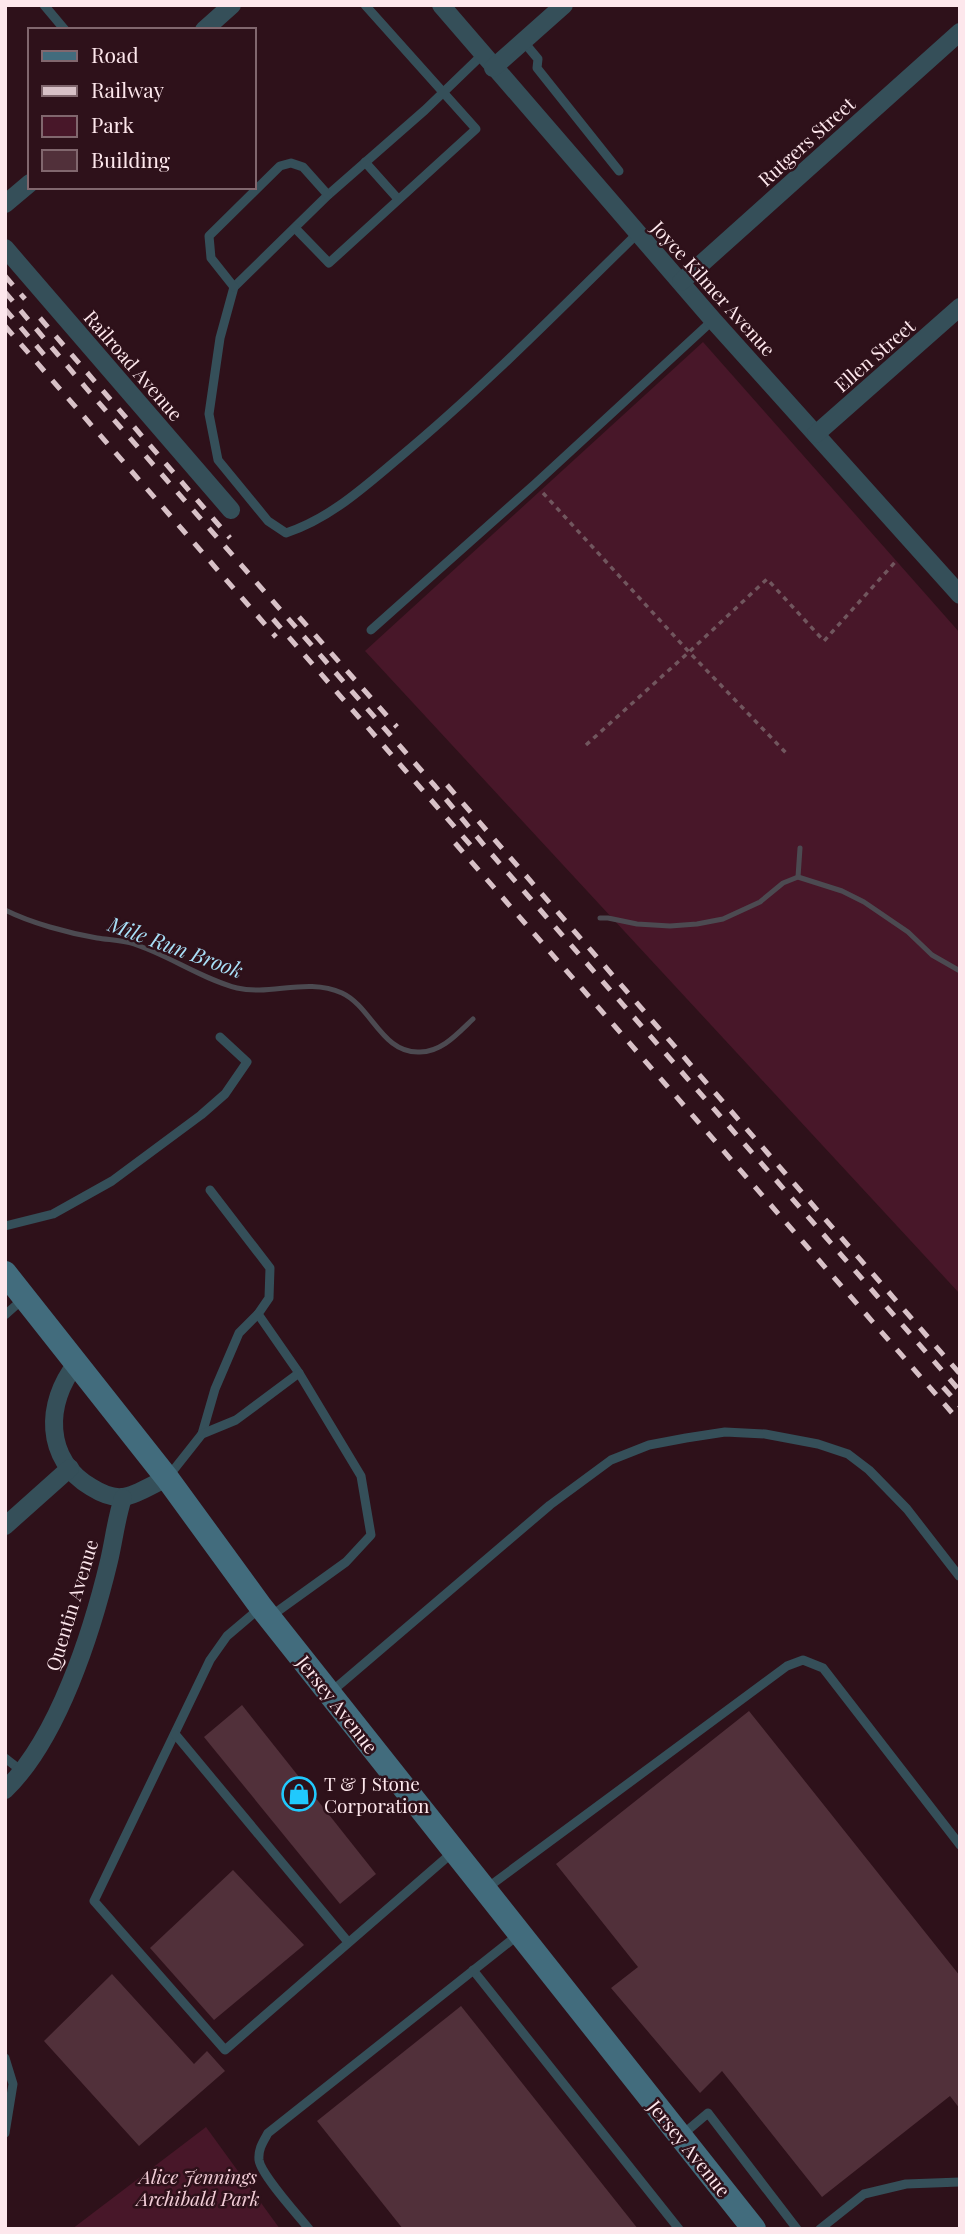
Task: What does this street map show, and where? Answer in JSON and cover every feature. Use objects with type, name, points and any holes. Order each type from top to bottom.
[{"type":"street","points":[[206,28],[232,5]]},
{"type":"street","name":"Joyce Kilmer Avenue","points":[[441,5],[713,320],[957,585]]},
{"type":"street","points":[[488,61],[523,41],[564,5]]},
{"type":"street","name":"Rutgers Street","points":[[681,282],[960,32]]},
{"type":"street","points":[[5,204],[28,185]]},
{"type":"street","name":"Railroad Avenue","points":[[5,248],[231,510]]},
{"type":"street","name":"Ellen Street","points":[[816,434],[960,307]]},
{"type":"street","name":"Jersey Avenue","points":[[5,1273],[167,1478],[265,1612],[754,2229]]},
{"type":"street","points":[[76,1364],[60,1388],[53,1419],[57,1444],[70,1468],[92,1487],[123,1498],[167,1478]]},
{"type":"street","points":[[5,1526],[70,1468]]},
{"type":"street","name":"Quentin Avenue","points":[[5,1790],[23,1772],[49,1730],[81,1654],[109,1561],[116,1519],[123,1498]]},
{"type":"lane","points":[[44,5],[63,28]]},
{"type":"lane","points":[[295,228],[329,262],[476,129],[365,5]]},
{"type":"lane","points":[[523,41],[538,59],[537,68],[619,171]]},
{"type":"lane","points":[[488,61],[442,93],[328,195],[234,287],[220,338],[209,414],[218,460],[268,521],[286,533],[307,526],[337,509],[496,372],[637,234]]},
{"type":"lane","points":[[365,162],[398,199]]},
{"type":"lane","points":[[256,188],[280,166],[291,163],[303,167],[328,195]]},
{"type":"lane","points":[[234,287],[211,258],[209,236],[255,189]]},
{"type":"lane","points":[[371,630],[713,320]]},
{"type":"lane","points":[[5,1226],[53,1214],[80,1201],[112,1181],[225,1094],[247,1062],[220,1037]]},
{"type":"lane","points":[[167,1478],[202,1434],[215,1389],[239,1333],[269,1298],[270,1268],[210,1190]]},
{"type":"lane","points":[[5,1315],[24,1298]]},
{"type":"lane","points":[[258,1314],[299,1373],[361,1476],[371,1535],[346,1562],[227,1636],[211,1660],[94,1901],[225,2050],[454,1851]]},
{"type":"lane","points":[[202,1434],[236,1420],[299,1373]]},
{"type":"lane","points":[[330,1693],[550,1506],[611,1460],[649,1446],[686,1438],[724,1432],[765,1434],[795,1438],[848,1454],[869,1470],[907,1509],[959,1576]]},
{"type":"lane","points":[[485,1889],[787,1666],[803,1660],[823,1668],[960,1845]]},
{"type":"lane","points":[[175,1734],[348,1942]]},
{"type":"lane","points":[[5,1758],[23,1772]]},
{"type":"lane","points":[[309,2229],[259,2161],[260,2148],[268,2133],[519,1934]]},
{"type":"lane","points":[[474,1970],[680,2229]]},
{"type":"lane","points":[[5,2058],[13,2084],[5,2133]]},
{"type":"lane","points":[[680,2136],[708,2113],[797,2229]]},
{"type":"lane","points":[[820,2229],[864,2194],[906,2184],[960,2182]]},
{"type":"path","points":[[535,484],[787,754]]},
{"type":"path","points":[[586,745],[767,579],[824,641],[897,560]]},
{"type":"green space","points":[[703,342],[960,633],[960,1294],[365,651]]},
{"type":"green space","name":"Alice Jennings Archibald Park","points":[[206,2127],[280,2229],[72,2229]]},
{"type":"building","points":[[242,1705],[376,1874],[340,1904],[204,1737]]},
{"type":"building","points":[[749,1711],[960,1976],[960,2109],[950,2096],[822,2197],[722,2071],[700,2093],[611,1988],[638,1967],[556,1864]]},
{"type":"building","points":[[233,1870],[304,1945],[214,2020],[150,1948]]},
{"type":"building","points":[[112,1974],[194,2064],[207,2051],[225,2071],[139,2146],[44,2041]]},
{"type":"building","points":[[461,2006],[638,2229],[403,2229],[317,2121]]},
{"type":"waterway","points":[[798,877],[800,848]]},
{"type":"waterway","name":"Mile Run Brook","points":[[600,918],[670,926],[723,919],[760,902],[783,883],[798,877],[842,891],[864,902],[908,932],[932,955],[960,971]]},
{"type":"waterway","name":"Mile Run Brook","points":[[5,910],[62,930],[134,944],[237,988],[263,990],[302,986],[342,993],[362,1008],[387,1038],[407,1051],[435,1049],[449,1041],[473,1019]]},
{"type":"railway","points":[[5,276],[25,299]]},
{"type":"railway","points":[[5,292],[960,1391]]},
{"type":"railway","points":[[5,309],[46,357]]},
{"type":"railway","points":[[40,318],[230,538]]},
{"type":"railway","points":[[5,326],[276,637]]},
{"type":"railway","points":[[299,617],[397,727]]},
{"type":"railway","points":[[273,619],[473,848]]},
{"type":"railway","points":[[447,785],[960,1374]]},
{"type":"railway","points":[[455,843],[960,1422]]},
{"type":"railway","points":[[943,1387],[960,1406]]},
{"type":"place","name":"T & J Stone Corporation","points":[[299,1794]]}]
